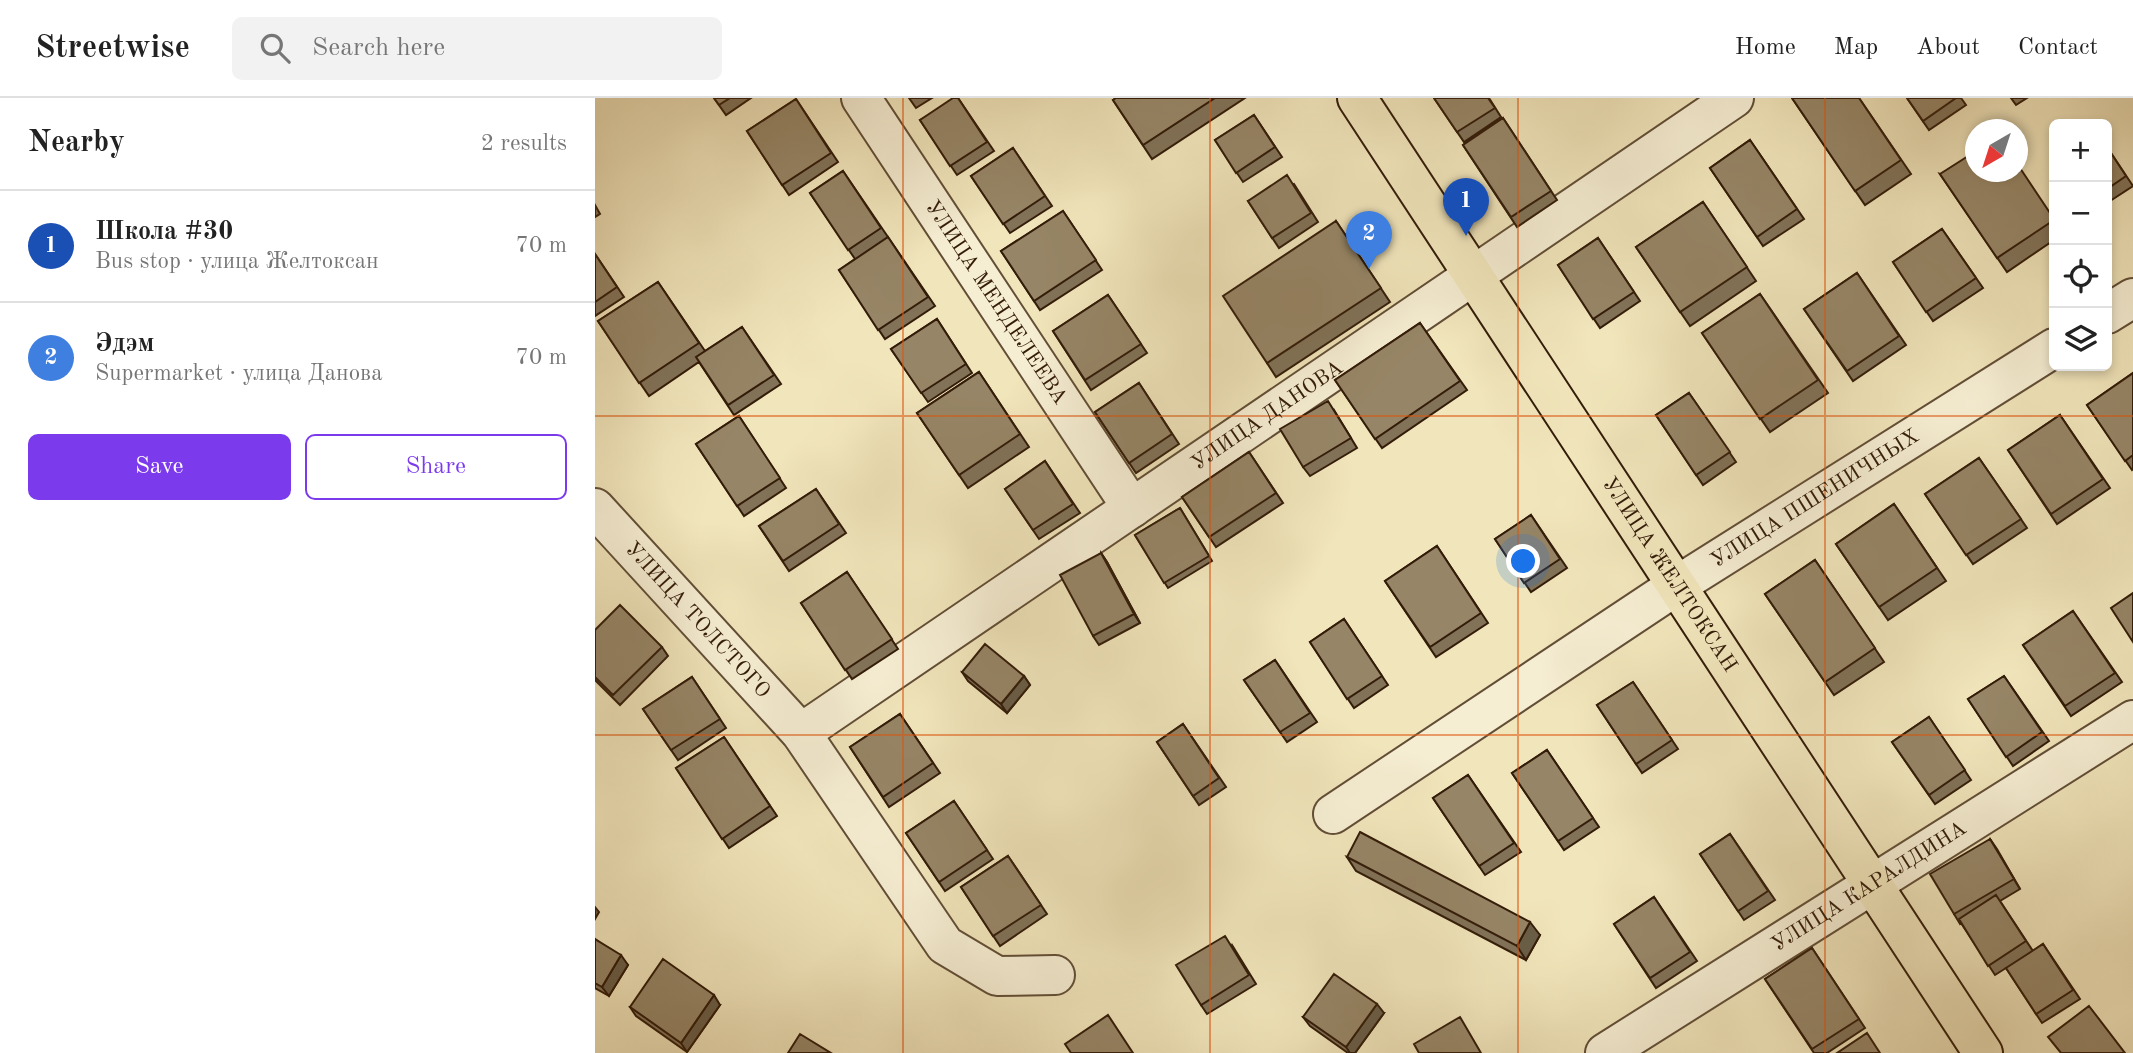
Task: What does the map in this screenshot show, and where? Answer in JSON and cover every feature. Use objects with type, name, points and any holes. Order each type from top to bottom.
[{"type":"main road","name":"УЛИЦА ЖЕЛТОКСАН","points":[[1357,98],[1983,1053]]},
{"type":"street","name":"УЛИЦА МЕНДЕЛЕЕВА","points":[[861,98],[1132,508]]},
{"type":"street","name":"УЛИЦА ДАНОВА","points":[[800,733],[1734,98]]},
{"type":"street","points":[[2112,311],[2133,298]]},
{"type":"street","name":"УЛИЦА ПШЕНИЧНЫХ","points":[[1333,814],[1676,586],[2049,351]]},
{"type":"street","name":"УЛИЦА ТОЛСТОГО","points":[[595,508],[800,733]]},
{"type":"street","name":"УЛИЦА КАРАЛДИНА","points":[[1605,1053],[2133,720]]},
{"type":"street","points":[[800,733],[945,945],[997,976],[1055,975]]},
{"type":"building","points":[[714,98],[730,98],[719,105]]},
{"type":"building","points":[[953,98],[958,98],[987,142],[950,166],[920,120]]},
{"type":"building","points":[[1215,98],[1143,145],[1113,100]]},
{"type":"building","points":[[1434,98],[1488,98],[1495,108],[1457,132]]},
{"type":"building","points":[[1792,98],[1859,98],[1901,160],[1855,191]]},
{"type":"building","points":[[1907,98],[1956,98],[1923,121]]},
{"type":"building","points":[[796,99],[831,153],[782,185],[747,131]]},
{"type":"building","points":[[1254,115],[1275,147],[1236,173],[1215,140]]},
{"type":"building","points":[[1503,118],[1551,191],[1511,217],[1463,145]]},
{"type":"building","points":[[1750,140],[1797,209],[1757,237],[1710,168]]},
{"type":"building","points":[[1013,148],[1045,196],[1003,224],[971,176]]},
{"type":"building","points":[[2112,155],[2126,176],[2112,186]]},
{"type":"building","points":[[1965,158],[1965,182],[2028,180],[2049,212],[2049,223],[1997,258],[1940,174]]},
{"type":"building","points":[[843,171],[881,228],[848,250],[810,193]]},
{"type":"building","points":[[1287,175],[1311,213],[1272,238],[1248,201]]},
{"type":"building","points":[[1703,202],[1747,267],[1680,312],[1636,247]]},
{"type":"building","points":[[1063,211],[1096,260],[1034,301],[1001,251]]},
{"type":"building","points":[[1336,221],[1381,288],[1267,363],[1223,296]]},
{"type":"building","points":[[1942,229],[1976,278],[1926,312],[1893,262]]},
{"type":"building","points":[[888,237],[928,297],[878,330],[839,270]]},
{"type":"building","points":[[1598,238],[1634,292],[1593,319],[1558,265]]},
{"type":"building","points":[[595,254],[617,287],[595,302]]},
{"type":"building","points":[[1857,273],[1899,336],[1847,371],[1804,309]]},
{"type":"building","points":[[658,282],[699,343],[639,383],[598,321]]},
{"type":"building","points":[[1760,294],[1818,380],[1760,419],[1702,333]]},
{"type":"building","points":[[1108,295],[1141,344],[1085,380],[1053,331]]},
{"type":"building","points":[[937,319],[966,364],[921,393],[891,349]]},
{"type":"building","points":[[1420,323],[1460,381],[1375,439],[1335,380]]},
{"type":"building","points":[[742,327],[774,375],[728,405],[696,357]]},
{"type":"building","points":[[979,372],[1020,434],[959,475],[917,413]]},
{"type":"building","points":[[2133,373],[2133,455],[2125,461],[2087,405]]},
{"type":"building","points":[[1139,383],[1172,434],[1129,463],[1095,412]]},
{"type":"building","points":[[1689,393],[1730,452],[1696,475],[1656,415]]},
{"type":"building","points":[[1328,401],[1351,438],[1303,467],[1280,429]]},
{"type":"building","points":[[2060,415],[2103,479],[2051,514],[2008,450]]},
{"type":"building","points":[[739,416],[780,478],[737,506],[696,444]]},
{"type":"building","points":[[1249,452],[1276,493],[1209,537],[1182,497]]},
{"type":"building","points":[[1979,458],[2021,519],[1966,555],[1925,494]]},
{"type":"building","points":[[1045,461],[1073,504],[1033,530],[1005,489]]},
{"type":"building","points":[[816,489],[839,524],[783,561],[759,526]]},
{"type":"building","points":[[1894,504],[1937,568],[1879,607],[1836,544]]},
{"type":"building","points":[[1180,508],[1209,556],[1164,583],[1135,535]]},
{"type":"building","points":[[1531,515],[1560,559],[1524,583],[1495,539]]},
{"type":"building","points":[[1437,546],[1481,613],[1430,647],[1385,581]]},
{"type":"building","points":[[1101,553],[1134,614],[1093,636],[1060,575]]},
{"type":"building","points":[[1815,560],[1875,648],[1825,682],[1765,594]]},
{"type":"building","points":[[847,572],[892,639],[845,670],[801,603]]},
{"type":"building","points":[[2133,593],[2133,642],[2111,608]]},
{"type":"building","points":[[620,605],[662,647],[613,695],[595,677],[595,630]]},
{"type":"building","points":[[2073,611],[2115,673],[2065,706],[2023,645]]},
{"type":"building","points":[[1344,619],[1382,676],[1347,699],[1310,642]]},
{"type":"building","points":[[985,644],[1024,676],[1001,704],[962,672]]},
{"type":"building","points":[[1275,660],[1310,713],[1280,732],[1244,680]]},
{"type":"building","points":[[2004,676],[2042,732],[2006,757],[1968,699]]},
{"type":"building","points":[[692,677],[720,719],[671,750],[643,709]]},
{"type":"building","points":[[1633,682],[1672,740],[1636,764],[1597,705]]},
{"type":"building","points":[[900,714],[933,763],[883,797],[850,747]]},
{"type":"building","points":[[1929,717],[1965,770],[1929,795],[1892,742]]},
{"type":"building","points":[[1183,724],[1219,778],[1193,796],[1157,742]]},
{"type":"building","points":[[724,737],[770,806],[722,839],[676,768]]},
{"type":"building","points":[[1547,750],[1593,818],[1558,841],[1512,773]]},
{"type":"building","points":[[1468,775],[1514,843],[1479,866],[1433,798]]},
{"type":"building","points":[[954,801],[987,850],[939,882],[906,833]]},
{"type":"building","points":[[1360,832],[1530,922],[1517,946],[1347,857]]},
{"type":"building","points":[[1730,834],[1768,891],[1738,911],[1700,854]]},
{"type":"building","points":[[1990,839],[2014,879],[1954,914],[1930,874]]},
{"type":"building","points":[[1008,856],[1041,905],[993,936],[961,887]]},
{"type":"building","points":[[1996,895],[2026,941],[1988,966],[1959,919]]},
{"type":"building","points":[[1654,897],[1690,952],[1650,978],[1614,924]]},
{"type":"building","points":[[1225,936],[1249,975],[1201,1005],[1176,965]]},
{"type":"building","points":[[595,939],[621,955],[602,987],[595,983]]},
{"type":"building","points":[[2043,944],[2073,990],[2036,1014],[2006,968]]},
{"type":"building","points":[[1812,948],[1859,1019],[1812,1049],[1765,979]]},
{"type":"building","points":[[663,959],[714,995],[681,1043],[630,1007]]},
{"type":"building","points":[[1334,974],[1377,1004],[1346,1047],[1303,1017]]},
{"type":"building","points":[[2089,1006],[2125,1053],[2061,1053],[2048,1037]]},
{"type":"building","points":[[1108,1015],[1133,1053],[1071,1053],[1065,1044]]},
{"type":"building","points":[[1460,1017],[1481,1053],[1419,1053],[1414,1044]]},
{"type":"building","points":[[1867,1033],[1880,1053],[1837,1053]]},
{"type":"building","points":[[800,1034],[831,1053],[788,1053]]},
{"type":"place","name":"Школа #30","points":[[1466,236]]},
{"type":"place","name":"Эдэм","points":[[1369,269]]}]
